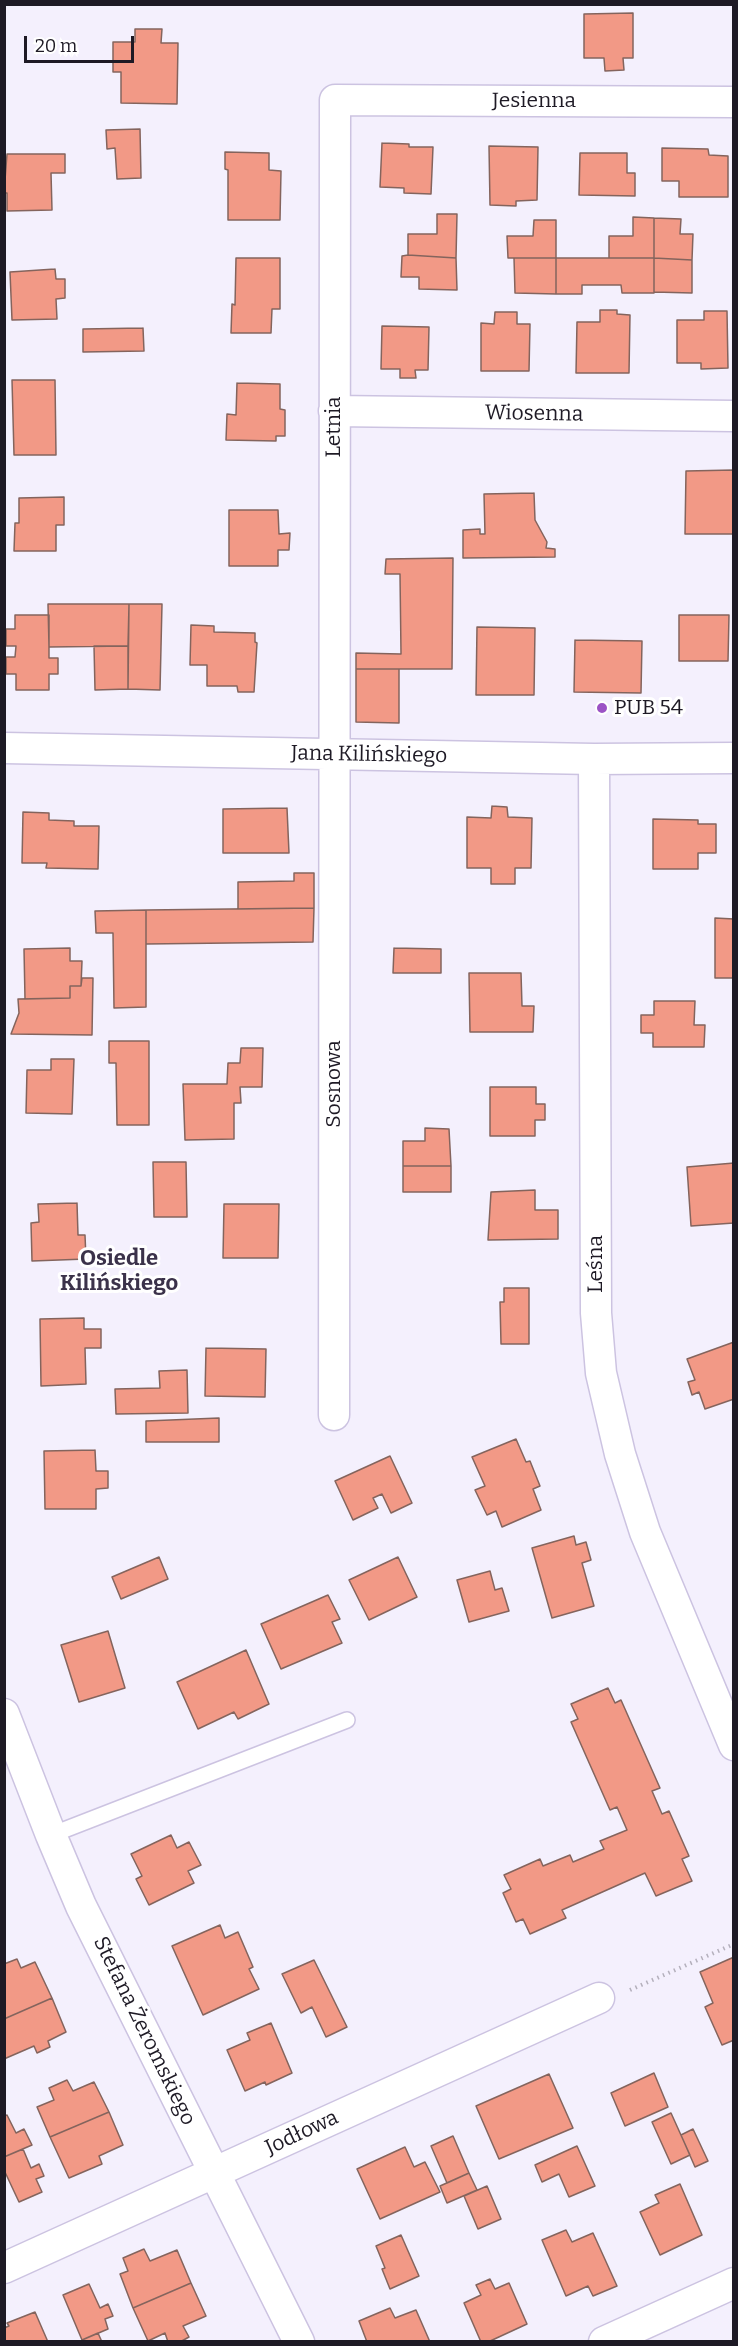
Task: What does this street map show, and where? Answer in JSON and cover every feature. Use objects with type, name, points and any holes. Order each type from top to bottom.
[{"type":"street","name":"Jesienna","points":[[335,100],[734,102]]},
{"type":"street","name":"Letnia","points":[[334,754],[335,100]]},
{"type":"street","name":"Wiosenna","points":[[334,411],[734,416]]},
{"type":"street","name":"Jana Kilińskiego","points":[[4,748],[594,759],[734,758]]},
{"type":"street","name":"Sosnowa","points":[[334,754],[334,1415]]},
{"type":"street","name":"Leśna","points":[[594,759],[596,1313],[601,1373],[620,1454],[645,1532],[734,1745]]},
{"type":"street","name":"Stefana Żeromskiego","points":[[4,1714],[81,1906],[299,2342]]},
{"type":"street","name":"Jodłowa","points":[[4,2268],[599,1998]]},
{"type":"street","points":[[604,2342],[734,2283]]},
{"type":"lane","points":[[51,1835],[347,1720]]},
{"type":"path","points":[[599,1998],[630,1990],[734,1944]]},
{"type":"building","points":[[633,13],[633,58],[623,58],[624,70],[605,71],[604,58],[584,58],[584,14]]},
{"type":"building","points":[[135,29],[162,29],[161,43],[178,43],[177,104],[121,103],[121,72],[113,72],[113,42],[135,42]]},
{"type":"building","points":[[140,129],[141,178],[117,179],[115,148],[107,149],[106,130]]},
{"type":"building","points":[[382,143],[409,144],[409,147],[433,147],[431,194],[404,193],[404,188],[380,187]]},
{"type":"building","points":[[489,146],[538,147],[537,200],[516,201],[516,206],[490,205]]},
{"type":"building","points":[[662,148],[708,149],[709,155],[728,156],[728,197],[679,197],[679,181],[662,181]]},
{"type":"building","points":[[225,152],[269,153],[269,170],[281,171],[280,220],[228,220],[228,170],[225,169]]},
{"type":"building","points":[[580,153],[627,153],[627,173],[635,173],[635,196],[579,195]]},
{"type":"building","points":[[7,154],[65,154],[65,173],[51,173],[52,210],[7,211],[7,193],[4,193]]},
{"type":"building","points":[[437,214],[457,214],[456,258],[408,255],[408,234],[437,234]]},
{"type":"building","points":[[633,217],[654,218],[654,258],[609,258],[609,236],[633,236]]},
{"type":"building","points":[[654,218],[681,219],[680,234],[693,234],[692,260],[654,258]]},
{"type":"building","points":[[534,220],[556,220],[556,258],[508,258],[507,236],[533,236]]},
{"type":"building","points":[[402,256],[456,258],[457,290],[419,289],[419,277],[401,277]]},
{"type":"building","points":[[236,258],[280,258],[280,309],[272,309],[271,333],[231,333],[232,304],[235,305]]},
{"type":"building","points":[[514,258],[556,258],[556,294],[515,293]]},
{"type":"building","points":[[556,258],[654,258],[654,293],[622,293],[621,285],[582,285],[582,294],[556,294]]},
{"type":"building","points":[[654,258],[692,260],[692,293],[654,292]]},
{"type":"building","points":[[55,269],[56,279],[65,279],[65,298],[56,299],[57,319],[12,320],[10,272]]},
{"type":"building","points":[[600,310],[617,310],[617,314],[630,315],[629,373],[576,373],[577,322],[600,322]]},
{"type":"building","points":[[704,311],[727,311],[728,368],[701,369],[701,363],[677,363],[677,320],[704,320]]},
{"type":"building","points":[[495,312],[517,312],[517,324],[530,324],[529,371],[481,371],[481,323],[494,324]]},
{"type":"building","points":[[382,326],[429,327],[428,370],[415,370],[416,378],[400,378],[400,369],[381,369]]},
{"type":"building","points":[[143,328],[144,351],[83,352],[83,329]]},
{"type":"building","points":[[12,380],[55,380],[56,455],[14,455]]},
{"type":"building","points":[[237,383],[280,384],[280,409],[285,410],[285,436],[276,436],[276,441],[226,440],[227,414],[236,415]]},
{"type":"building","points":[[734,470],[734,534],[685,534],[686,471]]},
{"type":"building","points":[[534,493],[535,520],[547,542],[546,548],[555,549],[555,557],[463,558],[463,530],[480,529],[480,534],[485,534],[484,494]]},
{"type":"building","points":[[64,497],[64,525],[56,525],[56,551],[14,551],[15,523],[19,523],[19,498]]},
{"type":"building","points":[[229,510],[278,510],[279,534],[290,533],[289,550],[278,550],[278,566],[229,566]]},
{"type":"building","points":[[453,558],[452,669],[356,669],[356,653],[401,654],[400,574],[385,574],[386,559]]},
{"type":"building","points":[[48,604],[129,604],[128,646],[49,647]]},
{"type":"building","points":[[129,604],[162,604],[160,690],[128,689]]},
{"type":"building","points":[[15,615],[49,615],[49,658],[58,658],[58,674],[49,674],[49,690],[16,690],[16,674],[6,674],[6,657],[15,657],[16,646],[6,646],[6,629],[15,629]]},
{"type":"building","points":[[679,615],[729,615],[728,661],[679,661]]},
{"type":"building","points":[[191,625],[214,626],[214,632],[255,633],[257,643],[254,692],[238,692],[237,686],[207,686],[207,665],[190,665]]},
{"type":"building","points":[[477,627],[535,628],[534,695],[476,695]]},
{"type":"building","points":[[575,640],[642,641],[641,693],[574,692]]},
{"type":"building","points":[[94,646],[128,646],[128,689],[95,690]]},
{"type":"building","points":[[356,669],[399,669],[399,723],[356,722]]},
{"type":"building","points":[[492,806],[507,807],[508,817],[532,818],[531,868],[515,868],[515,884],[491,884],[491,868],[467,868],[467,817],[491,818]]},
{"type":"building","points":[[287,808],[289,853],[223,853],[223,809]]},
{"type":"building","points":[[23,812],[49,813],[49,820],[74,821],[74,826],[99,826],[98,869],[46,868],[47,863],[22,863]]},
{"type":"building","points":[[653,819],[698,820],[698,824],[716,824],[716,853],[698,853],[698,869],[653,869]]},
{"type":"building","points":[[294,873],[314,873],[314,908],[238,909],[238,882],[294,881]]},
{"type":"building","points":[[314,908],[313,942],[146,944],[146,910]]},
{"type":"building","points":[[146,910],[146,1007],[114,1008],[113,933],[96,933],[95,911]]},
{"type":"building","points":[[715,918],[734,919],[734,978],[715,978]]},
{"type":"building","points":[[70,948],[70,961],[82,961],[81,986],[70,986],[70,998],[25,999],[24,949]]},
{"type":"building","points":[[394,948],[441,949],[441,973],[393,973]]},
{"type":"building","points":[[469,973],[521,973],[522,1006],[534,1006],[533,1032],[470,1032]]},
{"type":"building","points":[[82,978],[93,978],[92,1035],[11,1034],[19,1013],[18,999],[70,998],[70,986],[81,986]]},
{"type":"building","points":[[654,1001],[695,1001],[694,1025],[705,1025],[704,1047],[653,1047],[653,1033],[641,1033],[641,1015],[654,1015]]},
{"type":"building","points":[[109,1041],[149,1041],[149,1125],[117,1125],[116,1063],[109,1063]]},
{"type":"building","points":[[241,1048],[263,1048],[262,1087],[240,1087],[241,1103],[234,1103],[234,1139],[185,1140],[183,1084],[227,1084],[228,1063],[240,1063]]},
{"type":"building","points":[[51,1059],[74,1059],[72,1114],[26,1113],[27,1070],[51,1070]]},
{"type":"building","points":[[490,1087],[536,1087],[536,1104],[545,1104],[545,1120],[535,1120],[535,1136],[490,1136]]},
{"type":"building","points":[[425,1128],[449,1129],[451,1166],[403,1166],[403,1141],[425,1141]]},
{"type":"building","points":[[153,1162],[186,1162],[187,1217],[154,1217]]},
{"type":"building","points":[[734,1163],[734,1223],[691,1226],[687,1167]]},
{"type":"building","points":[[403,1166],[451,1166],[451,1192],[403,1192]]},
{"type":"building","points":[[535,1190],[535,1210],[558,1210],[558,1239],[488,1240],[491,1192]]},
{"type":"building","points":[[77,1203],[78,1235],[85,1235],[86,1259],[32,1261],[31,1223],[39,1222],[38,1204]]},
{"type":"building","points":[[224,1204],[279,1204],[278,1258],[223,1258]]},
{"type":"building","points":[[504,1288],[529,1288],[529,1344],[501,1344],[500,1302],[504,1302]]},
{"type":"building","points":[[84,1318],[84,1329],[101,1329],[101,1348],[85,1348],[86,1384],[41,1386],[40,1319]]},
{"type":"building","points":[[734,1342],[734,1399],[705,1409],[699,1392],[692,1395],[688,1382],[695,1380],[687,1359]]},
{"type":"building","points":[[206,1348],[266,1349],[265,1397],[205,1396]]},
{"type":"building","points":[[187,1370],[188,1413],[116,1414],[115,1389],[160,1388],[159,1371]]},
{"type":"building","points":[[219,1418],[219,1442],[146,1442],[146,1421]]},
{"type":"building","points":[[516,1439],[526,1462],[530,1461],[540,1486],[533,1489],[541,1510],[502,1527],[496,1511],[487,1515],[475,1490],[485,1486],[472,1457]]},
{"type":"building","points":[[95,1450],[96,1471],[108,1471],[108,1488],[96,1489],[96,1509],[45,1509],[44,1451]]},
{"type":"building","points":[[390,1456],[412,1503],[391,1513],[382,1494],[373,1498],[378,1508],[353,1520],[335,1481]]},
{"type":"building","points":[[574,1536],[576,1545],[586,1542],[591,1560],[582,1563],[594,1606],[552,1618],[532,1548]]},
{"type":"building","points":[[159,1557],[168,1579],[121,1599],[112,1577]]},
{"type":"building","points":[[398,1557],[417,1597],[369,1620],[349,1580]]},
{"type":"building","points":[[490,1571],[495,1590],[502,1588],[509,1611],[469,1622],[457,1580]]},
{"type":"building","points":[[328,1595],[340,1619],[332,1622],[342,1643],[281,1669],[261,1624]]},
{"type":"building","points":[[108,1631],[125,1688],[79,1702],[61,1645]]},
{"type":"building","points":[[246,1650],[269,1704],[238,1719],[234,1712],[198,1729],[177,1682]]},
{"type":"building","points":[[608,1688],[615,1703],[621,1700],[660,1788],[652,1791],[662,1814],[669,1811],[689,1856],[682,1859],[692,1881],[656,1896],[645,1873],[562,1910],[566,1918],[530,1934],[523,1919],[516,1922],[503,1893],[511,1889],[504,1875],[540,1859],[543,1866],[570,1855],[573,1862],[604,1849],[600,1841],[627,1830],[617,1807],[610,1810],[571,1722],[578,1719],[571,1704]]},
{"type":"building","points":[[171,1835],[177,1848],[189,1842],[201,1865],[188,1871],[194,1883],[149,1905],[136,1879],[142,1876],[131,1854]]},
{"type":"building","points":[[220,1925],[225,1938],[238,1932],[253,1967],[249,1969],[259,1989],[203,2015],[172,1946]]},
{"type":"building","points":[[734,1957],[734,2040],[722,2045],[705,2007],[713,2003],[700,1972]]},
{"type":"building","points":[[17,1959],[21,1968],[35,1962],[52,1998],[4,2019],[4,1964]]},
{"type":"building","points":[[314,1960],[347,2027],[326,2037],[312,2007],[301,2013],[282,1974]]},
{"type":"building","points":[[52,1998],[66,2032],[48,2041],[50,2047],[37,2053],[34,2046],[4,2059],[4,2019]]},
{"type":"building","points":[[271,2023],[292,2073],[266,2085],[265,2082],[245,2091],[227,2050],[250,2040],[247,2033]]},
{"type":"building","points":[[654,2073],[668,2107],[625,2126],[611,2093]]},
{"type":"building","points":[[549,2074],[573,2128],[499,2159],[476,2106]]},
{"type":"building","points":[[67,2080],[73,2091],[94,2082],[109,2112],[50,2137],[37,2107],[54,2100],[49,2088]]},
{"type":"building","points":[[109,2112],[123,2145],[99,2156],[102,2164],[69,2178],[50,2137]]},
{"type":"building","points":[[671,2113],[690,2155],[671,2164],[652,2122]]},
{"type":"building","points":[[7,2115],[16,2133],[24,2129],[32,2145],[4,2157],[4,2116]]},
{"type":"building","points":[[693,2129],[708,2161],[695,2167],[681,2135]]},
{"type":"building","points":[[453,2136],[469,2173],[447,2183],[431,2146]]},
{"type":"building","points":[[577,2146],[595,2186],[569,2197],[559,2174],[542,2182],[535,2165]]},
{"type":"building","points":[[405,2147],[414,2167],[425,2162],[440,2192],[380,2219],[357,2169]]},
{"type":"building","points":[[23,2149],[31,2168],[39,2164],[44,2176],[36,2179],[42,2192],[19,2202],[4,2170],[4,2157]]},
{"type":"building","points":[[469,2173],[477,2190],[447,2203],[440,2186]]},
{"type":"building","points":[[680,2184],[702,2235],[660,2255],[640,2212],[659,2203],[655,2195]]},
{"type":"building","points":[[487,2186],[501,2219],[478,2229],[464,2196]]},
{"type":"building","points":[[566,2230],[572,2242],[593,2233],[617,2286],[593,2296],[588,2286],[566,2296],[542,2240]]},
{"type":"building","points":[[401,2235],[419,2276],[390,2289],[376,2246]]},
{"type":"building","points":[[144,2249],[150,2261],[177,2250],[191,2283],[133,2308],[120,2274],[128,2271],[123,2258]]},
{"type":"building","points":[[490,2279],[495,2289],[509,2283],[527,2324],[488,2342],[481,2342],[464,2303],[481,2295],[476,2285]]},
{"type":"building","points":[[191,2283],[206,2316],[183,2326],[189,2337],[180,2342],[168,2342],[165,2333],[148,2341],[133,2308]]},
{"type":"building","points":[[89,2284],[100,2308],[108,2304],[113,2316],[105,2319],[108,2329],[82,2340],[63,2295]]},
{"type":"building","points":[[390,2308],[395,2318],[416,2310],[430,2342],[367,2342],[359,2321]]},
{"type":"building","points":[[35,2312],[48,2342],[4,2342],[4,2328],[9,2326],[7,2323]]},
{"type":"building","points":[[98,2333],[102,2342],[83,2342],[82,2340]]},
{"type":"place","name":"PUB 54","points":[[602,708]]},
{"type":"district","name":"Osiedle Kilińskiego","points":[[119,1272]]}]
